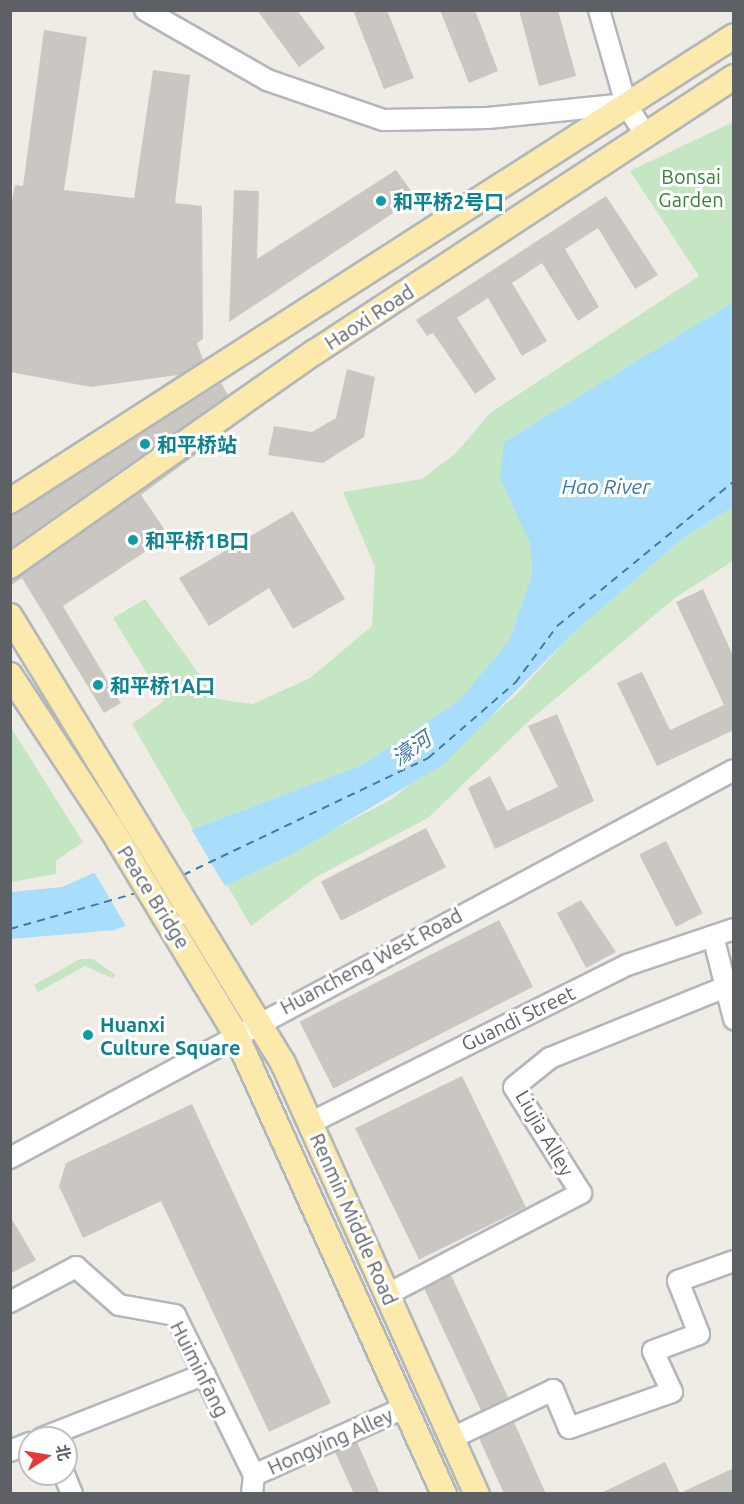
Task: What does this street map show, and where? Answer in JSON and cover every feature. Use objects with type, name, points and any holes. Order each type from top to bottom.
[{"type":"main road","name":"Haoxi Road","points":[[10,501],[734,36]]},
{"type":"main road","name":"Haoxi Road","points":[[10,566],[315,352],[734,77]]},
{"type":"main road","name":"Renmin Middle Road","points":[[10,615],[259,1020],[310,1123],[477,1494]]},
{"type":"main road","name":"Peace Bridge","points":[[10,675],[111,828],[197,966]]},
{"type":"main road","name":"Renmin Middle Road","points":[[197,966],[235,1034],[444,1494]]},
{"type":"street","points":[[145,10],[267,80],[383,120],[488,118],[626,104]]},
{"type":"street","points":[[599,10],[626,104],[645,135]]},
{"type":"street","name":"Huancheng West Road","points":[[10,1158],[259,1020],[734,770]]},
{"type":"street","name":"Guandi Street","points":[[310,1123],[627,965],[734,929]]},
{"type":"street","points":[[713,936],[734,1020]]},
{"type":"street","name":"Liujia Alley","points":[[388,1294],[581,1193],[514,1087],[550,1058],[726,987]]},
{"type":"street","points":[[452,1438],[553,1390],[569,1428],[672,1392],[653,1351],[699,1334],[678,1281],[734,1261]]},
{"type":"street","name":"Huiminfang","points":[[10,1302],[76,1267],[119,1305],[175,1315],[205,1374],[253,1484]]},
{"type":"street","points":[[75,1426],[205,1374]]},
{"type":"street","name":"Hongying Alley","points":[[253,1484],[406,1407]]},
{"type":"green space","name":"Bonsai Garden","points":[[733,122],[733,302],[504,442],[530,544],[532,574],[509,641],[457,702],[362,765],[193,829],[132,724],[164,701],[113,618],[145,599],[217,699],[253,704],[310,678],[372,626],[375,567],[343,492],[422,479],[456,453],[490,413],[699,276],[630,171]]},
{"type":"green space","points":[[733,507],[733,561],[676,597],[530,720],[428,818],[316,877],[251,926],[227,885],[392,799],[514,697],[570,636],[682,539]]},
{"type":"green space","points":[[10,726],[83,842],[56,861],[56,874],[11,882]]},
{"type":"green space","points":[[80,959],[93,959],[116,975],[112,978],[85,966],[38,992],[34,985]]},
{"type":"water","name":"Hao River","points":[[733,302],[733,507],[682,539],[570,636],[444,764],[294,853],[227,885],[115,930],[11,939],[11,892],[62,887],[193,829],[362,765],[457,702],[509,641],[532,574],[530,543],[500,478],[504,442]]},
{"type":"pier","points":[[190,827],[226,888],[127,928],[93,870]]},
{"type":"building","points":[[257,10],[297,10],[325,48],[299,67]]},
{"type":"building","points":[[353,10],[387,10],[414,78],[384,89]]},
{"type":"building","points":[[440,10],[475,10],[498,71],[469,83]]},
{"type":"building","points":[[519,10],[558,10],[576,76],[539,86]]},
{"type":"building","points":[[44,30],[87,37],[64,190],[134,198],[153,70],[190,75],[175,203],[202,206],[203,339],[197,343],[203,360],[144,398],[178,375],[91,387],[10,372],[10,209],[15,185],[23,186]]},
{"type":"building","points":[[396,170],[416,198],[229,322],[234,190],[259,191],[257,259]]},
{"type":"building","points":[[606,196],[658,275],[635,289],[598,228],[565,249],[599,307],[578,321],[542,263],[512,283],[547,341],[522,356],[488,298],[457,318],[496,379],[475,394],[433,333],[427,336],[416,320]]},
{"type":"building","points":[[347,369],[375,377],[364,437],[323,463],[268,455],[274,426],[312,432],[336,418]]},
{"type":"building","points":[[221,383],[228,395],[10,548],[10,515]]},
{"type":"building","points":[[243,420],[141,495],[169,536],[63,606],[121,703],[104,713],[22,578],[10,586],[10,580]]},
{"type":"building","points":[[293,511],[345,599],[293,629],[269,588],[209,626],[179,578]]},
{"type":"building","points":[[703,589],[734,658],[734,730],[657,766],[617,683],[642,672],[670,730],[724,705],[676,602]]},
{"type":"building","points":[[557,714],[594,801],[495,849],[468,788],[490,776],[507,811],[558,787],[528,726]]},
{"type":"building","points":[[426,828],[446,867],[341,921],[321,882]]},
{"type":"building","points":[[666,841],[703,913],[676,927],[639,855]]},
{"type":"building","points":[[581,900],[616,952],[586,968],[557,913]]},
{"type":"building","points":[[499,920],[533,987],[333,1089],[299,1022]]},
{"type":"building","points":[[462,1076],[526,1207],[419,1259],[355,1128]]},
{"type":"building","points":[[192,1104],[331,1403],[269,1432],[161,1201],[83,1238],[59,1186],[66,1163]]},
{"type":"building","points":[[10,1216],[36,1260],[10,1274]]},
{"type":"building","points":[[451,1275],[508,1398],[481,1411],[424,1288]]},
{"type":"building","points":[[514,1422],[546,1494],[504,1494],[479,1438]]},
{"type":"building","points":[[357,1442],[380,1494],[354,1494],[335,1452]]},
{"type":"building","points":[[665,1462],[680,1493],[734,1468],[734,1494],[599,1494]]},
{"type":"ferry route","points":[[183,875],[428,758],[515,683],[557,626],[734,481]]},
{"type":"ferry route","points":[[10,929],[136,893]]},
{"type":"place","name":"和平桥2号口","points":[[381,201]]},
{"type":"place","name":"和平桥站","points":[[145,444]]},
{"type":"place","name":"和平桥1B口","points":[[133,540]]},
{"type":"place","name":"和平桥1A口","points":[[98,685]]},
{"type":"place","name":"Huanxi Culture Square","points":[[88,1035]]},
{"type":"water label","name":"濠河","points":[[411,748]]}]
